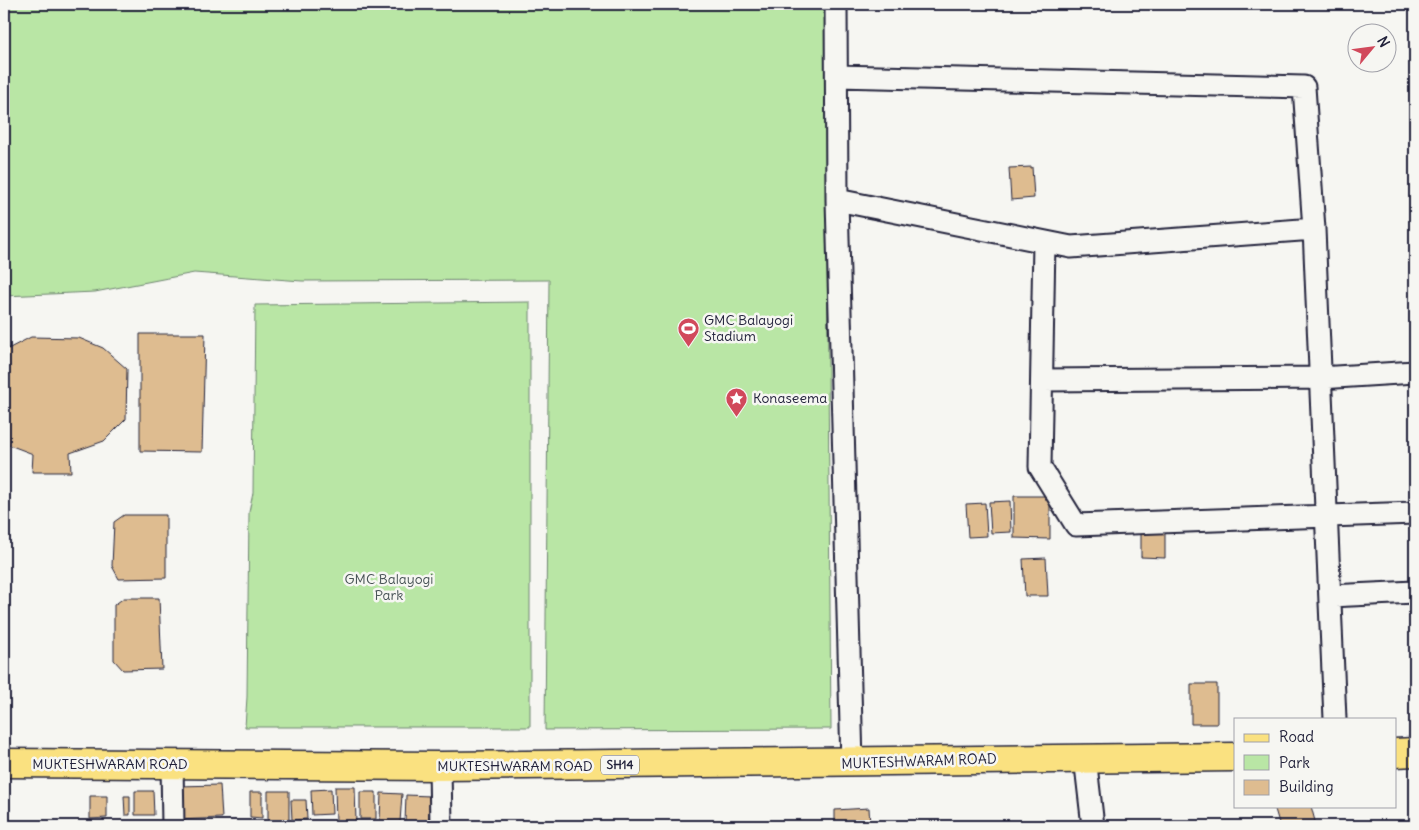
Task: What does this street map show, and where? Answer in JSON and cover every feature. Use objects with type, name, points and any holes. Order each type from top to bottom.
[{"type":"main road","points":[[1396,753],[1415,752]]},
{"type":"main road","name":"MUKTESHWARAM ROAD","points":[[4,763],[440,766],[852,763],[1085,757],[1234,757]]},
{"type":"street","points":[[836,4],[838,200],[852,763]]},
{"type":"street","points":[[837,76],[1304,87],[1314,229],[1335,718]]},
{"type":"street","points":[[838,200],[1071,247],[1314,229]]},
{"type":"street","points":[[1044,242],[1040,467],[1076,525],[1415,512]]},
{"type":"street","points":[[1042,380],[1320,378],[1415,372]]},
{"type":"street","points":[[1330,596],[1415,592]]},
{"type":"street","points":[[1085,757],[1093,826]]},
{"type":"street","points":[[172,764],[173,826]]},
{"type":"street","points":[[440,766],[441,826]]},
{"type":"green space","name":"GMC Balayogi Stadium","points":[[4,4],[825,4],[831,729],[545,730],[549,280],[302,281],[194,273],[95,292],[4,296]]},
{"type":"green space","name":"GMC Balayogi Park","points":[[530,302],[530,727],[245,727],[249,512],[253,493],[255,305]]},
{"type":"building","points":[[1032,167],[1034,198],[1011,200],[1009,168]]},
{"type":"building","points":[[140,334],[205,334],[202,452],[140,451]]},
{"type":"building","points":[[31,337],[79,338],[103,348],[127,369],[126,419],[104,441],[70,453],[71,472],[32,472],[33,454],[4,443],[4,351]]},
{"type":"building","points":[[1014,496],[1050,496],[1050,539],[1014,538]]},
{"type":"building","points":[[1010,501],[1011,532],[991,533],[989,502]]},
{"type":"building","points":[[985,503],[987,536],[968,537],[966,504]]},
{"type":"building","points":[[124,515],[166,515],[166,578],[119,579],[112,566],[114,522]]},
{"type":"building","points":[[1141,528],[1165,529],[1165,558],[1141,557]]},
{"type":"building","points":[[1046,558],[1048,596],[1025,596],[1023,559]]},
{"type":"building","points":[[124,598],[159,598],[162,669],[123,670],[114,660],[114,605]]},
{"type":"building","points":[[1191,684],[1217,684],[1217,724],[1191,724]]},
{"type":"building","points":[[220,785],[222,818],[179,820],[178,786]]},
{"type":"building","points":[[335,787],[355,787],[356,822],[336,822]]},
{"type":"building","points":[[331,789],[332,814],[312,815],[311,790]]},
{"type":"building","points":[[135,791],[153,791],[154,815],[135,815]]},
{"type":"building","points":[[268,791],[289,791],[289,821],[268,821]]},
{"type":"building","points":[[250,792],[262,792],[262,818],[250,817]]},
{"type":"building","points":[[360,792],[376,792],[376,819],[360,819]]},
{"type":"building","points":[[381,793],[402,794],[400,822],[380,821]]},
{"type":"building","points":[[406,795],[430,796],[428,824],[405,823]]},
{"type":"building","points":[[90,796],[107,796],[107,818],[90,819]]},
{"type":"building","points":[[124,796],[130,796],[130,815],[125,815]]},
{"type":"building","points":[[4,800],[7,800],[8,826],[4,826]]},
{"type":"building","points":[[291,800],[306,800],[307,819],[292,820]]},
{"type":"building","points":[[869,808],[870,826],[835,826],[835,810]]},
{"type":"building","points":[[1275,808],[1312,808],[1316,825],[1280,826]]},
{"type":"building","points":[[157,821],[157,826],[135,826],[135,822]]},
{"type":"building","points":[[248,823],[264,824],[264,826],[248,826]]},
{"type":"building","points":[[200,824],[200,826],[177,826],[177,825]]},
{"type":"building","points":[[308,824],[308,826],[268,826],[268,825]]},
{"type":"place","name":"GMC Balayogi Stadium","points":[[688,347]]},
{"type":"place","name":"Konaseema","points":[[737,417]]}]
